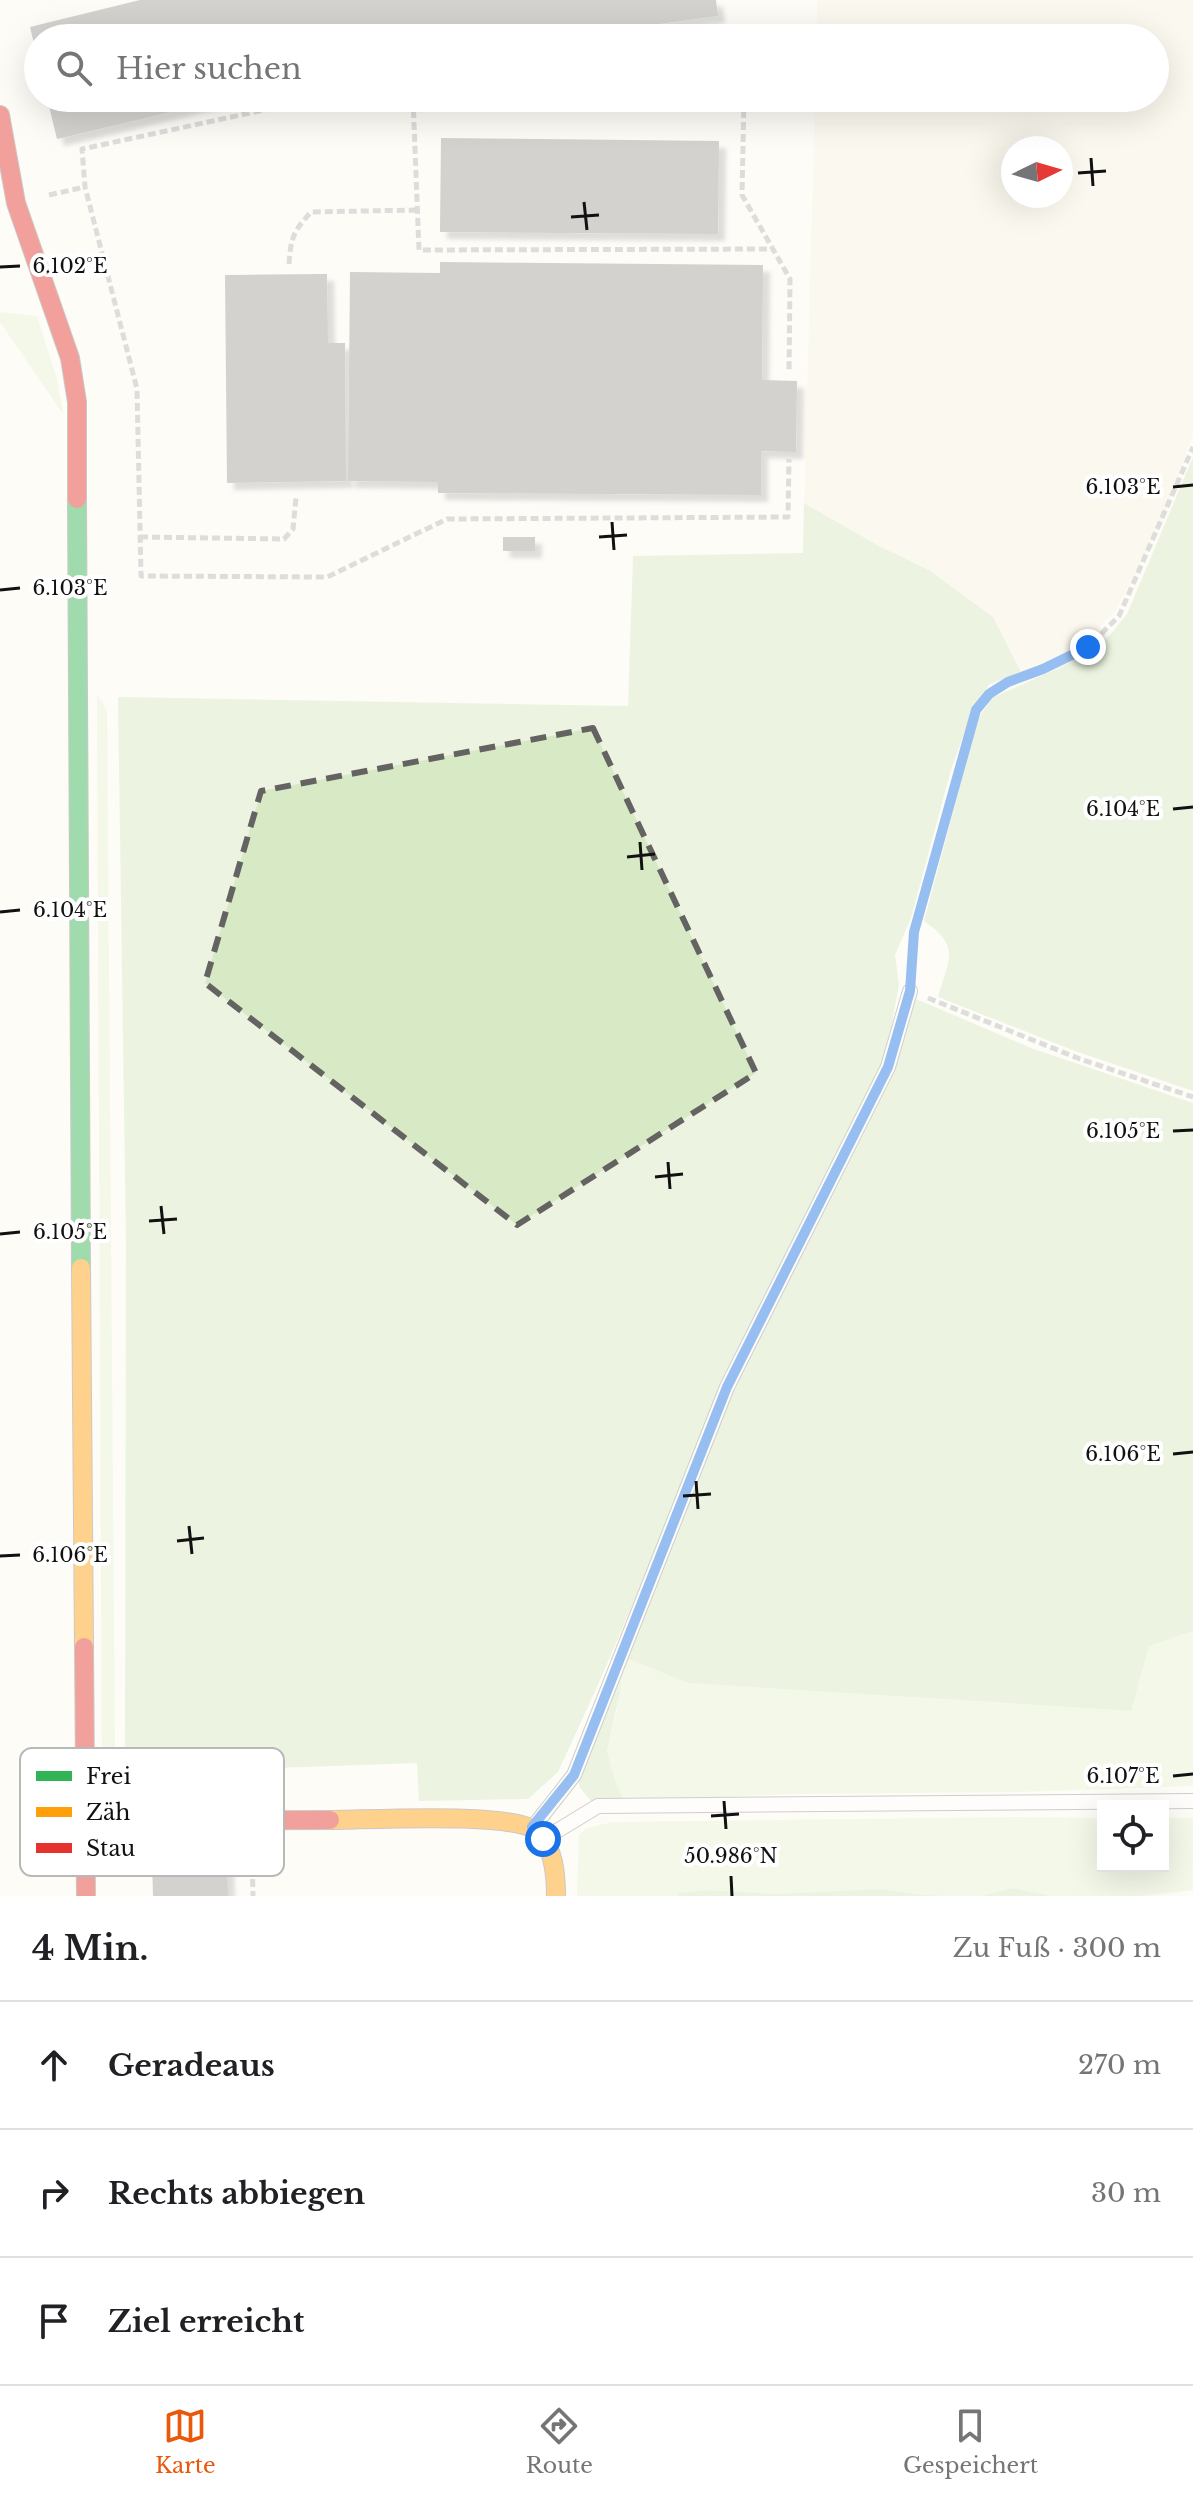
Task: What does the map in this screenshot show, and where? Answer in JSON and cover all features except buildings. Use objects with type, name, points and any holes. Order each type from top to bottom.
[{"type":"street","points":[[0,115],[16,203],[70,358],[77,402],[84,1748]]},
{"type":"street","points":[[284,1821],[494,1819],[538,1833],[556,1871],[556,1896]]},
{"type":"street","points":[[85,1876],[86,1896]]},
{"type":"lane","points":[[538,1833],[574,1775],[727,1387],[888,1067],[910,991]]},
{"type":"lane","points":[[538,1833],[598,1806],[1193,1801]]},
{"type":"path","points":[[255,112],[82,149],[85,187],[137,389],[141,576],[327,577],[447,519],[788,517],[789,459]]},
{"type":"path","points":[[414,112],[419,250],[774,249]]},
{"type":"path","points":[[744,112],[742,195],[790,279],[789,373]]},
{"type":"path","points":[[289,264],[290,241],[294,231],[311,212],[417,210]]},
{"type":"path","points":[[1193,447],[1119,616],[1088,647],[1008,682],[989,694],[976,710],[914,932],[910,991],[1080,1059],[1193,1097]]},
{"type":"path","points":[[140,537],[284,539],[293,529],[296,497]]},
{"type":"highlighted area","points":[[593,728],[756,1073],[517,1225],[205,983],[261,791]]},
{"type":"shaded area","points":[[817,0],[1193,0],[1193,434],[1161,525],[1117,609],[1084,644],[1021,672],[993,617],[929,570],[879,546],[804,503],[815,112],[1169,112],[1169,24],[816,24]]},
{"type":"green space","points":[[0,312],[37,316],[56,376],[63,414],[0,322]]},
{"type":"green space","points":[[1193,457],[1193,1091],[1075,1051],[938,997],[948,963],[948,946],[936,930],[924,921],[978,719],[992,698],[1059,668],[1104,642],[1127,614]]},
{"type":"green space","points":[[804,503],[879,546],[929,570],[993,617],[1021,672],[990,684],[975,703],[951,770],[911,918],[895,955],[899,985],[884,1066],[808,1211],[741,1352],[558,1772],[528,1799],[419,1801],[417,1763],[284,1768],[284,1748],[125,1748],[126,1243],[118,697],[628,706],[633,556],[803,553]]},
{"type":"green space","points":[[97,694],[107,711],[115,1748],[102,1748]]},
{"type":"green space","points":[[916,999],[1031,1048],[1193,1103],[1193,1631],[1149,1646],[1131,1711],[688,1683],[621,1656],[620,1692],[607,1751],[625,1802],[592,1802],[580,1788],[577,1774],[620,1655],[749,1356],[892,1074]]},
{"type":"green space","points":[[1193,1631],[1193,1786],[1016,1792],[786,1794],[625,1802],[607,1751],[617,1710],[620,1655],[688,1683],[1130,1711],[1149,1646]]},
{"type":"green space","points":[[1097,1818],[1097,1872],[1169,1872],[1169,1818],[1193,1818],[1193,1890],[1142,1896],[1052,1896],[1012,1888],[981,1896],[924,1895],[880,1889],[776,1894],[707,1890],[679,1893],[677,1896],[577,1896],[579,1834],[588,1828],[612,1822]]},
{"type":"green space","points":[[1012,1888],[1052,1896],[981,1896]]},
{"type":"green space","points":[[880,1889],[962,1896],[677,1896],[678,1893],[707,1890],[776,1894]]},
{"type":"traffic: fast","points":[[77,499],[81,1268]]},
{"type":"traffic: slow","points":[[81,1268],[84,1647]]},
{"type":"traffic: slow","points":[[330,1820],[472,1819],[524,1825],[538,1832],[548,1846],[555,1871],[556,1896]]},
{"type":"traffic: jam","points":[[0,115],[16,203],[70,358],[77,402],[77,499]]},
{"type":"traffic: jam","points":[[84,1647],[85,1748]]},
{"type":"traffic: jam","points":[[284,1820],[330,1820]]},
{"type":"traffic: jam","points":[[86,1876],[86,1896]]},
{"type":"route","points":[[543,1839],[532,1827],[574,1775],[727,1387],[888,1067],[910,991],[914,932],[976,710],[989,694],[1008,682],[1088,647]]}]
